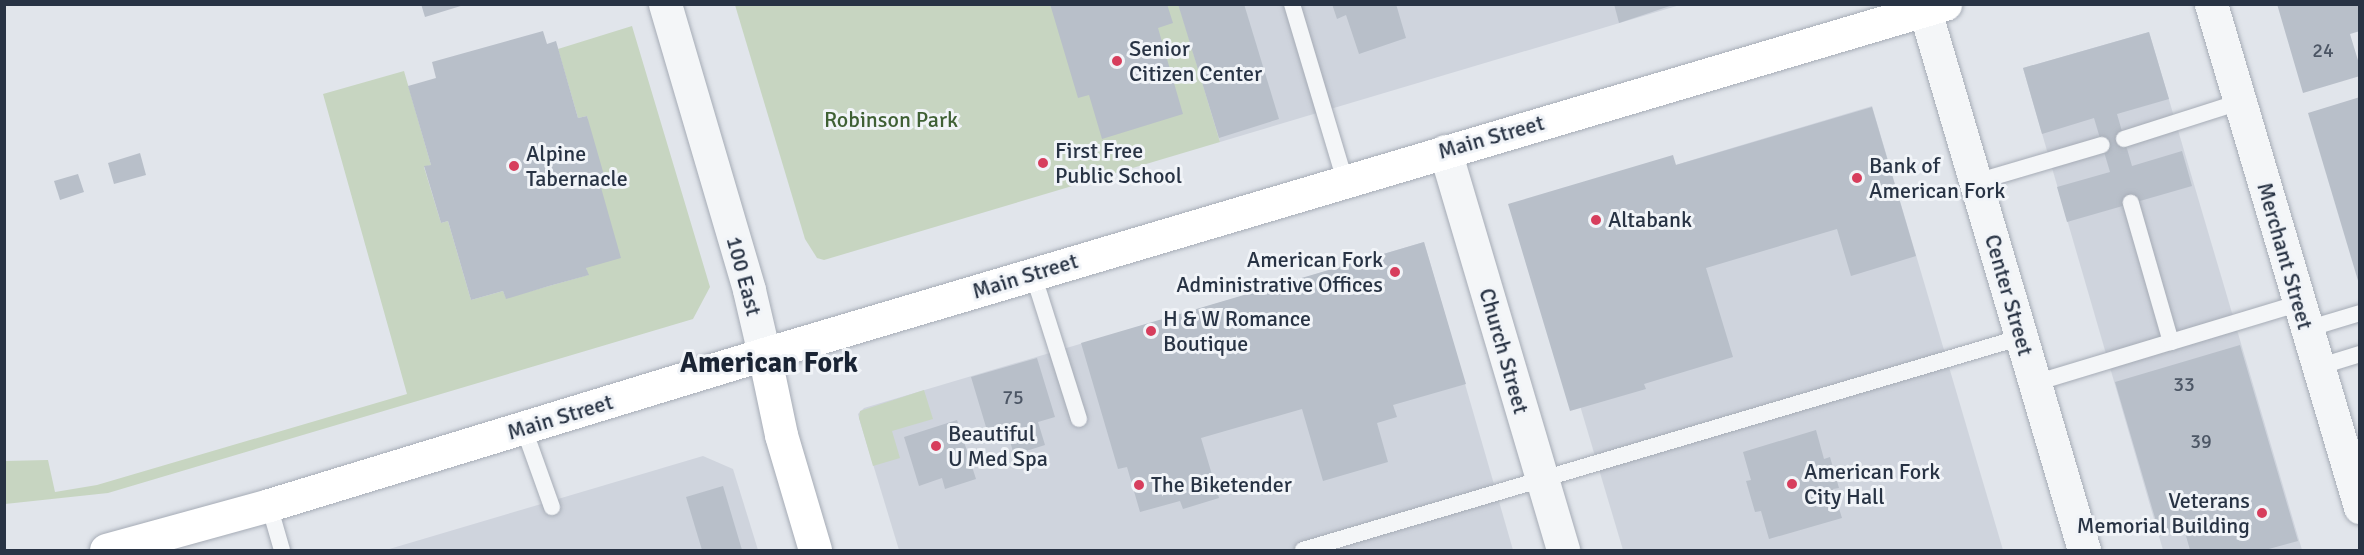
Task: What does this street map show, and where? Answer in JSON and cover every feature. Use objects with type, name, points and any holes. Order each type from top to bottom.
[{"type":"main road","name":"Main Street","points":[[106,550],[269,505],[764,354],[1931,7]]},
{"type":"main road","name":"100 East","points":[[764,354],[781,435],[811,550]]},
{"type":"street","name":"100 East","points":[[665,4],[749,290],[764,354]]},
{"type":"street","name":"Merchant Street","points":[[2211,4],[2360,507]]},
{"type":"street","name":"Center Street","points":[[1931,7],[1976,182],[2084,550]]},
{"type":"street","name":"Church Street","points":[[1445,151],[1563,550]]},
{"type":"lane","points":[[1292,4],[1345,181]]},
{"type":"lane","points":[[2124,139],[2240,102]]},
{"type":"lane","points":[[1976,182],[2102,145]]},
{"type":"lane","points":[[2131,203],[2171,342]]},
{"type":"lane","points":[[1033,274],[1079,419]]},
{"type":"lane","points":[[2035,383],[2171,342],[2303,316],[2360,313]]},
{"type":"lane","points":[[1303,550],[2022,337]]},
{"type":"lane","points":[[2318,367],[2360,354]]},
{"type":"lane","points":[[524,429],[552,507]]},
{"type":"lane","points":[[269,505],[282,550]]},
{"type":"shaded area","points":[[1179,5],[1680,5],[1220,142]]},
{"type":"shaded area","points":[[2149,32],[2302,550],[2163,550],[2023,68]]},
{"type":"shaded area","points":[[1872,106],[2003,550],[1623,550],[1522,211]]},
{"type":"shaded area","points":[[1424,242],[1513,550],[899,550],[858,414],[864,408]]},
{"type":"shaded area","points":[[703,456],[733,469],[758,550],[386,550]]},
{"type":"green space","name":"Robinson Park","points":[[735,5],[1179,5],[1220,142],[824,260],[817,258],[805,239]]},
{"type":"green space","points":[[632,26],[710,287],[693,319],[108,493],[5,504],[5,461],[48,460],[55,492],[97,485],[407,394],[323,94],[404,71],[431,165],[424,167],[441,223],[448,221],[471,300],[503,291],[506,298],[588,275],[586,268],[598,177],[587,116],[578,118],[558,49]]},
{"type":"green space","points":[[924,390],[933,419],[892,431],[900,458],[873,466],[859,418],[860,411]]},
{"type":"building","points":[[421,4],[464,4],[464,5],[425,17]]},
{"type":"building","name":"Senior Citizen Center","points":[[1050,4],[1167,4],[1173,23],[1158,28],[1183,114],[1102,139],[1089,95],[1078,98]]},
{"type":"building","points":[[1178,4],[1244,4],[1279,119],[1219,138]]},
{"type":"building","points":[[1332,4],[1396,4],[1406,38],[1359,54],[1346,15],[1337,19]]},
{"type":"building","points":[[1614,4],[1672,4],[1673,5],[1619,23]]},
{"type":"building","points":[[2277,4],[2360,4],[2360,31],[2350,34],[2360,67],[2360,76],[2303,93]]},
{"type":"building","name":"Alpine Tabernacle","points":[[543,31],[547,44],[556,41],[578,118],[587,116],[604,175],[598,177],[621,258],[586,268],[589,275],[506,299],[503,291],[471,300],[448,221],[441,223],[424,166],[431,165],[408,86],[436,78],[432,62]]},
{"type":"building","points":[[2149,32],[2169,99],[2117,114],[2132,166],[2182,151],[2192,186],[2067,222],[2057,187],[2110,172],[2094,118],[2042,134],[2023,68]]},
{"type":"building","points":[[2360,97],[2360,284],[2359,284],[2308,113]]},
{"type":"building","points":[[1872,107],[1916,256],[1851,276],[1837,229],[1706,268],[1733,357],[1644,384],[1646,389],[1570,411],[1508,204],[1673,155],[1676,165]]},
{"type":"building","points":[[140,153],[146,175],[114,184],[108,163]]},
{"type":"building","points":[[78,174],[84,192],[60,200],[54,181]]},
{"type":"building","points":[[1424,242],[1466,384],[1393,405],[1397,417],[1377,423],[1388,462],[1323,481],[1302,409],[1201,438],[1219,498],[1183,509],[1180,501],[1140,512],[1127,467],[1118,469],[1081,343]]},
{"type":"building","points":[[2240,345],[2298,541],[2265,550],[2190,550],[2184,529],[2160,535],[2115,382]]},
{"type":"building","points":[[1037,358],[1055,417],[1038,422],[1045,445],[1014,455],[1007,431],[989,437],[971,377]]},
{"type":"building","name":"Beautiful U Med Spa","points":[[957,420],[976,479],[945,489],[942,478],[919,486],[904,437]]},
{"type":"building","name":"American Fork City Hall","points":[[1816,430],[1824,459],[1830,457],[1839,488],[1833,489],[1842,518],[1769,539],[1761,511],[1755,512],[1746,481],[1751,480],[1743,452]]},
{"type":"building","points":[[723,486],[742,550],[702,550],[686,497]]},
{"type":"place","name":"Senior Citizen Center","points":[[1117,61]]},
{"type":"place","name":"First Free Public School","points":[[1043,163]]},
{"type":"place","name":"Alpine Tabernacle","points":[[514,166]]},
{"type":"place","name":"Bank of American Fork","points":[[1857,178]]},
{"type":"place","name":"Altabank","points":[[1596,220]]},
{"type":"place","name":"American Fork Administrative Offices","points":[[1395,272]]},
{"type":"place","name":"H & W Romance Boutique","points":[[1151,331]]},
{"type":"place","name":"Beautiful U Med Spa","points":[[936,446]]},
{"type":"place","name":"American Fork City Hall","points":[[1792,484]]},
{"type":"place","name":"The Biketender","points":[[1139,485]]},
{"type":"place","name":"Veterans Memorial Building","points":[[2262,513]]},
{"type":"district","name":"American Fork","points":[[769,363]]}]
